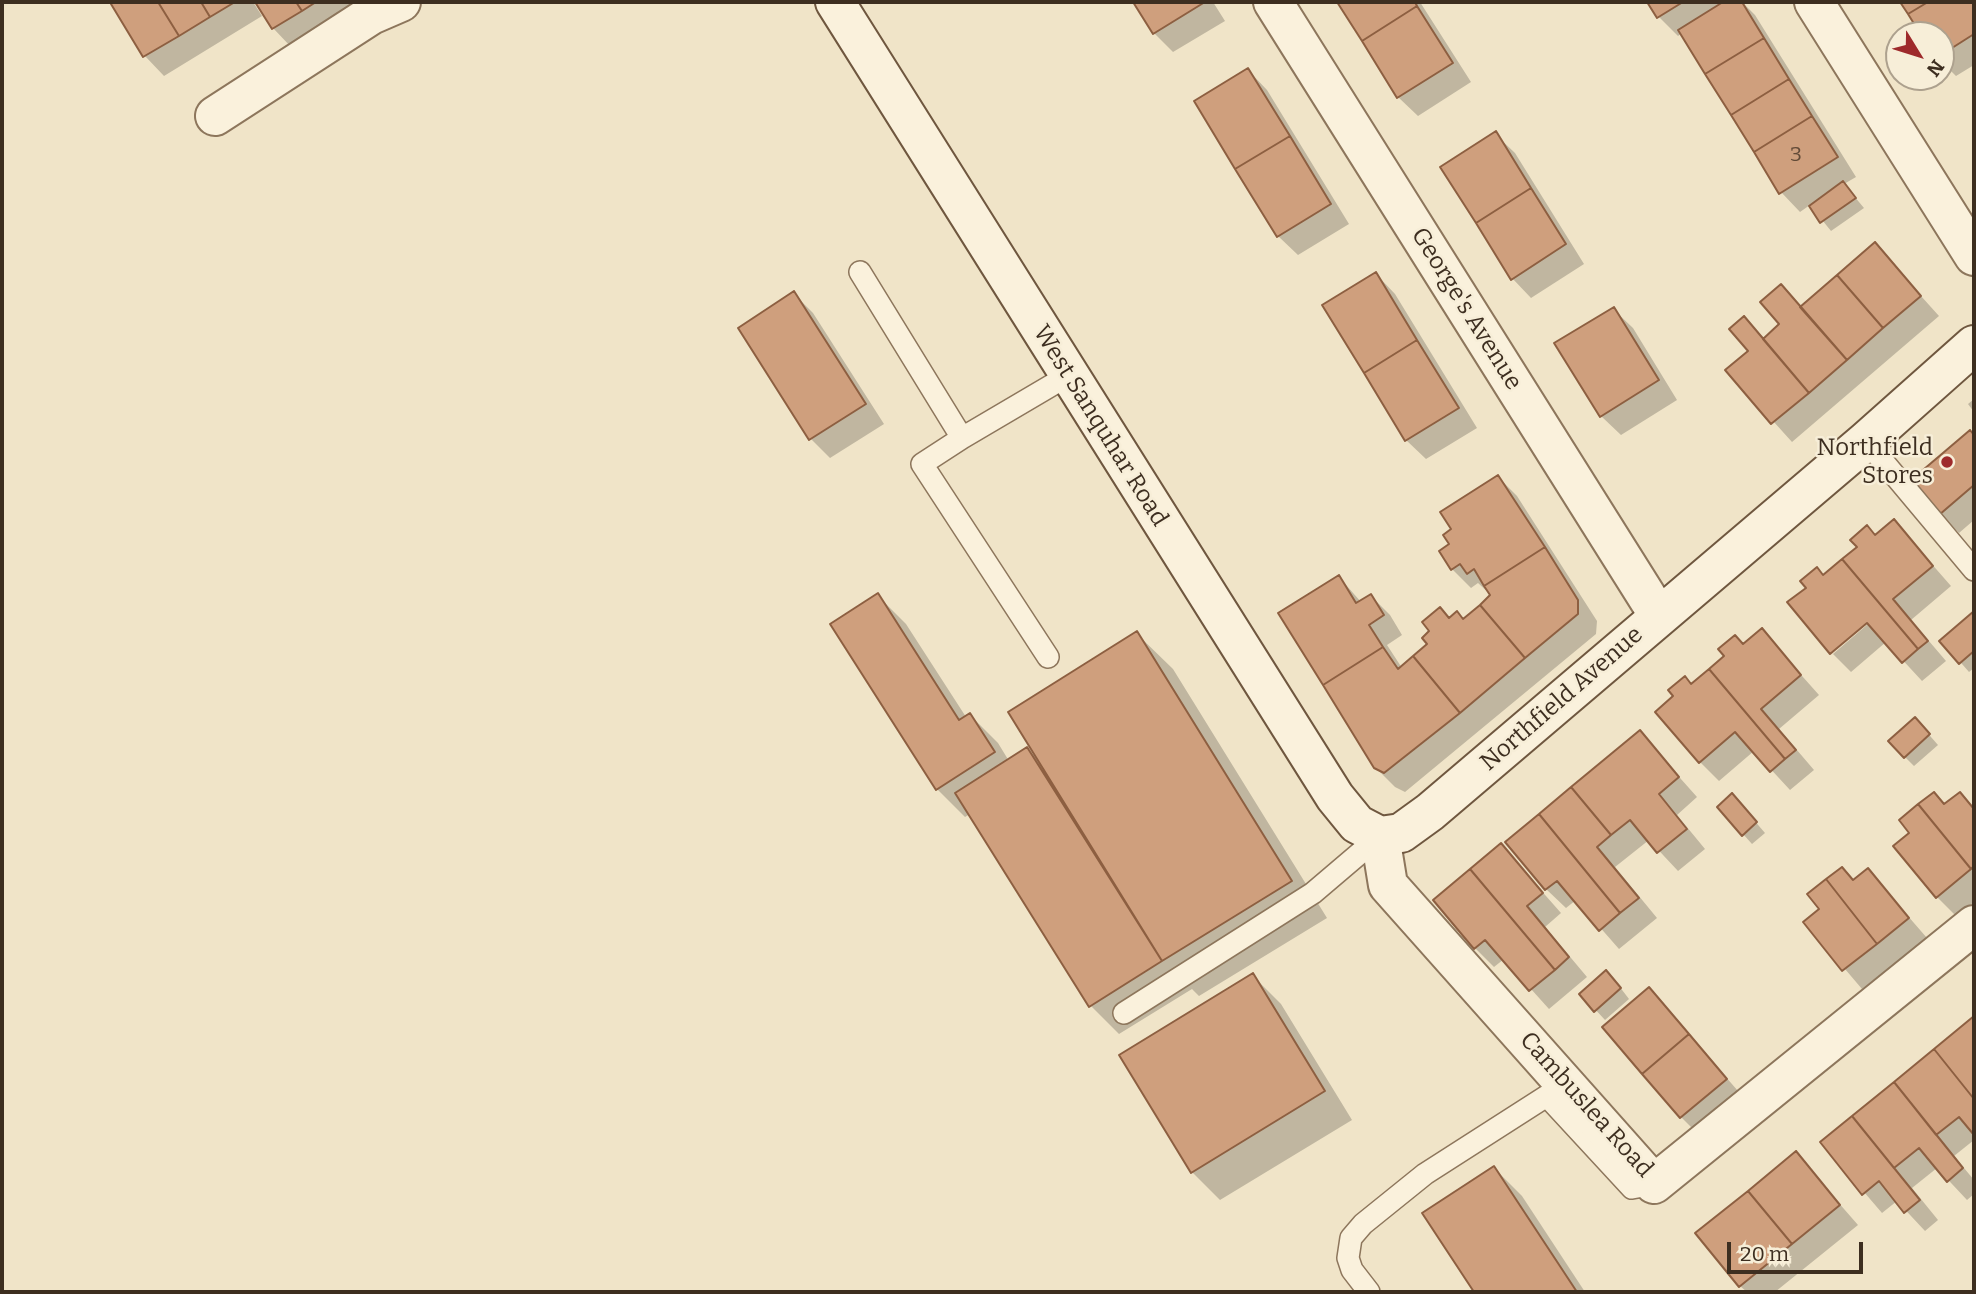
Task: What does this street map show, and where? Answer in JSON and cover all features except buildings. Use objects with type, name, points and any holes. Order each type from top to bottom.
[{"type":"street","points":[[215,116],[371,15],[401,2]]},
{"type":"street","name":"West Sanquhar Road","points":[[835,2],[1335,797],[1357,824],[1380,836]]},
{"type":"street","name":"George's Avenue","points":[[1273,2],[1659,616]]},
{"type":"street","points":[[1814,2],[1974,256]]},
{"type":"street","name":"Northfield Avenue","points":[[1380,836],[1401,833],[1430,812],[1866,441],[1974,345]]},
{"type":"street","name":"Cambuslea Road","points":[[1380,836],[1388,885],[1557,1090],[1654,1184],[1974,925]]},
{"type":"lane","points":[[860,272],[962,438]]},
{"type":"lane","points":[[1048,657],[922,464],[1069,375]]},
{"type":"lane","points":[[1866,441],[1974,570]]},
{"type":"lane","name":"Northfield Avenue","points":[[1124,1013],[1312,893],[1380,836]]},
{"type":"lane","points":[[1369,1292],[1348,1258],[1352,1238],[1363,1224],[1425,1174],[1557,1090]]},
{"type":"place","name":"Northfield Stores","points":[[1947,462]]}]
